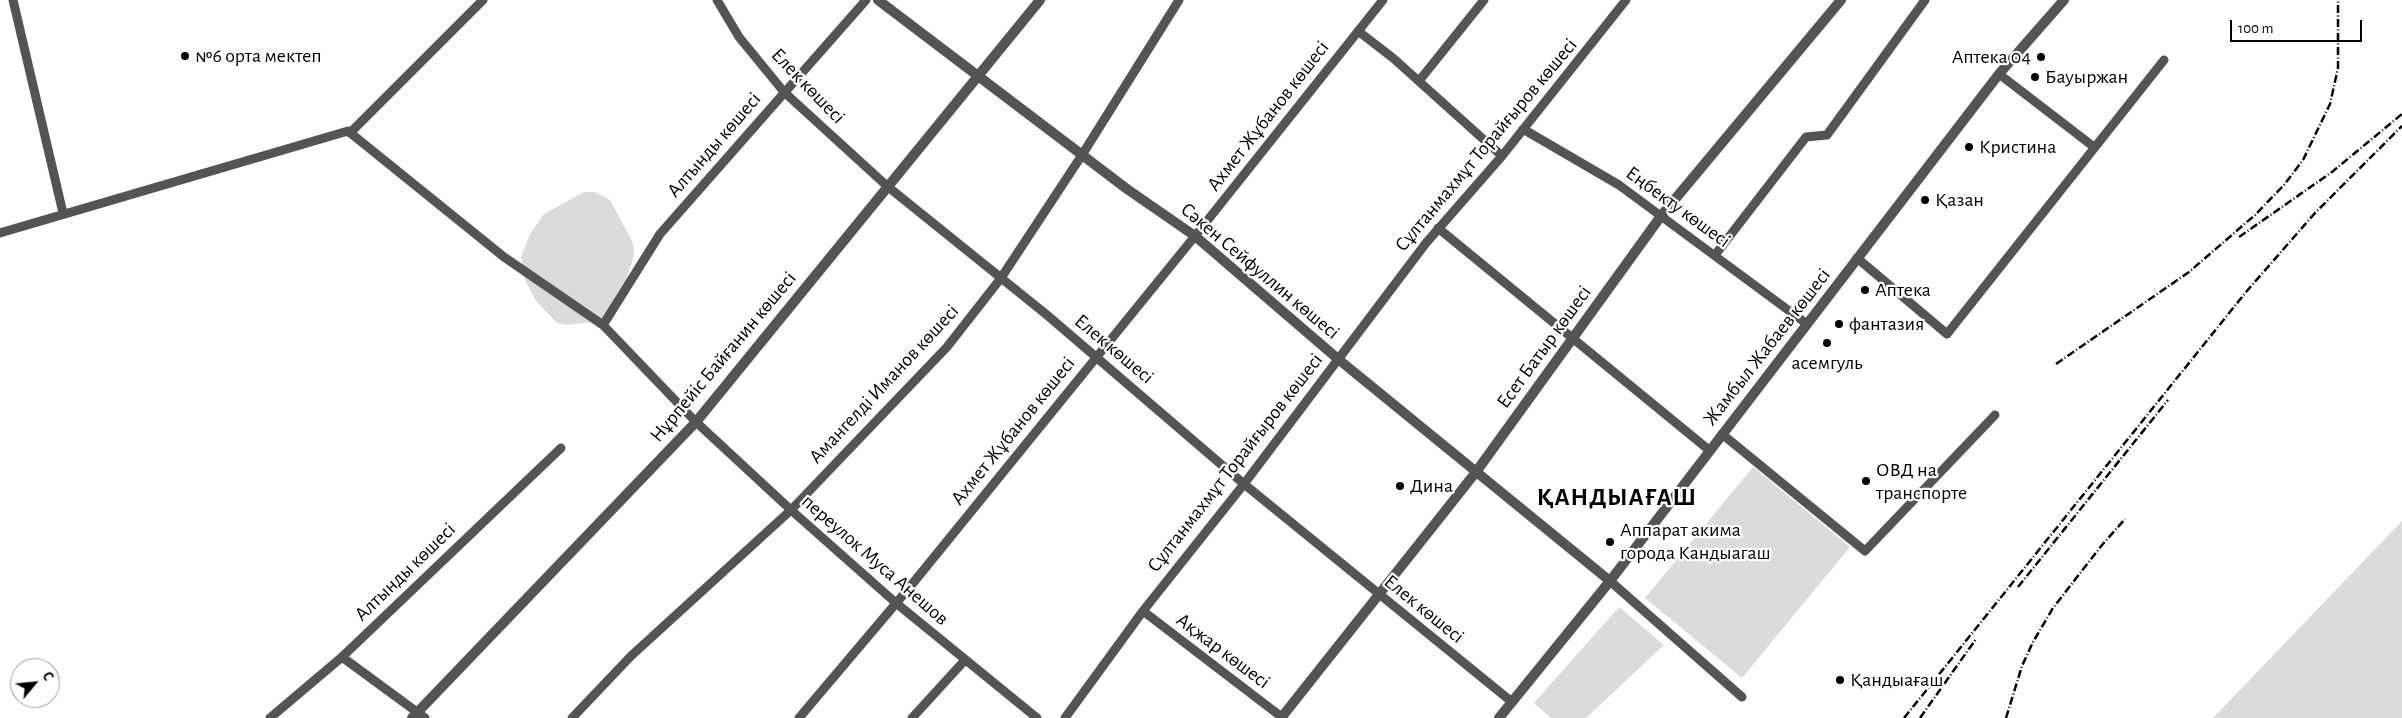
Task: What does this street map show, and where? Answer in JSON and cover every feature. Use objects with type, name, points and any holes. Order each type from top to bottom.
[{"type":"street","points":[[13,0],[63,213]]},
{"type":"street","points":[[0,233],[348,131],[350,133],[483,0]]},
{"type":"street","name":"Елек көшесі","points":[[717,0],[739,37],[784,92],[887,186],[1096,356],[1244,484],[1378,595],[1512,702]]},
{"type":"street","name":"Алтынды көшесі","points":[[603,324],[660,234],[866,0]]},
{"type":"street","name":"Сәкен Сейфуллин көшесі","points":[[878,0],[1082,155],[1195,236],[1338,359],[1610,581]]},
{"type":"street","name":"Нұрпейіс Байғанин көшесі","points":[[418,716],[696,422],[976,76],[1040,0]]},
{"type":"street","name":"Амангелді Иманов көшесі","points":[[572,718],[631,656],[791,510],[947,347],[1001,278],[1082,155],[1179,0]]},
{"type":"street","name":"Ахмет Жұбанов көшесі","points":[[799,718],[896,603],[1195,236],[1383,0]]},
{"type":"street","points":[[1419,81],[1484,0]]},
{"type":"street","name":"Сұлтанмахмұт Торайғыров көшесі","points":[[1065,718],[1143,612],[1244,484],[1438,228],[1502,156],[1626,0]]},
{"type":"street","name":"Есет Батыр көшесі","points":[[1282,718],[1476,472],[1661,216],[1841,0]]},
{"type":"street","points":[[1715,255],[1806,137],[1827,135],[1925,0]]},
{"type":"street","name":"Жамбыл Жабаев көшесі","points":[[1499,718],[1610,581],[1999,74],[2064,0]]},
{"type":"street","points":[[1358,31],[1419,81],[1502,156]]},
{"type":"street","points":[[1857,258],[1947,334],[2164,60]]},
{"type":"street","points":[[1999,74],[2094,147]]},
{"type":"street","name":"Еңбекту көшесі","points":[[1523,129],[1619,185],[1807,324]]},
{"type":"street","name":"переулок Муса Анешов","points":[[350,133],[504,257],[603,324],[696,422],[791,510],[896,603],[1037,718]]},
{"type":"street","points":[[1438,228],[1709,450]]},
{"type":"street","points":[[1722,434],[1864,550],[1994,415]]},
{"type":"street","name":"Алтынды көшесі","points":[[270,718],[342,657],[561,448]]},
{"type":"street","points":[[1610,581],[1742,697]]},
{"type":"street","name":"Ақжар көшесі","points":[[1143,612],[1282,718]]},
{"type":"street","points":[[342,657],[418,716]]},
{"type":"street","points":[[912,718],[965,660]]},
{"type":"shaded area","points":[[584,192],[595,192],[610,200],[633,243],[634,256],[627,277],[602,318],[592,322],[568,325],[557,323],[536,301],[525,280],[521,257],[530,234],[544,214]]},
{"type":"shaded area","points":[[1753,467],[1850,547],[1742,678],[1645,598]]},
{"type":"shaded area","points":[[2402,521],[2402,718],[2213,718]]},
{"type":"shaded area","points":[[1619,607],[1664,645],[1586,718],[1551,718],[1534,703]]},
{"type":"railway","points":[[2056,364],[2189,272],[2255,215],[2284,185],[2303,160],[2330,104],[2338,68],[2338,0]]},
{"type":"railway","points":[[2239,237],[2332,172],[2402,114]]},
{"type":"railway","points":[[1904,718],[2246,292],[2315,213],[2402,126]]},
{"type":"railway","points":[[2018,587],[2168,400]]},
{"type":"railway","points":[[2006,718],[2022,666],[2033,642],[2053,608],[2102,545],[2125,519]]},
{"type":"railway","points":[[1920,718],[1976,639]]},
{"type":"place","name":"№6 орта мектеп","points":[[185,56]]},
{"type":"place","name":"Аптека 04","points":[[2041,57]]},
{"type":"place","name":"Бауыржан","points":[[2035,77]]},
{"type":"place","name":"Кристина","points":[[1969,147]]},
{"type":"place","name":"Қазан","points":[[1925,200]]},
{"type":"place","name":"Аптека","points":[[1865,290]]},
{"type":"place","name":"фантазия","points":[[1839,324]]},
{"type":"place","name":"асемгуль","points":[[1827,343]]},
{"type":"place","name":"ОВД на транспорте","points":[[1866,481]]},
{"type":"place","name":"Дина","points":[[1400,486]]},
{"type":"place","name":"Аппарат акима города Кандыагаш","points":[[1610,542]]},
{"type":"place","name":"Қандыағаш","points":[[1840,680]]},
{"type":"district","name":"ҚАНДЫАҒАШ","points":[[1617,497]]}]
